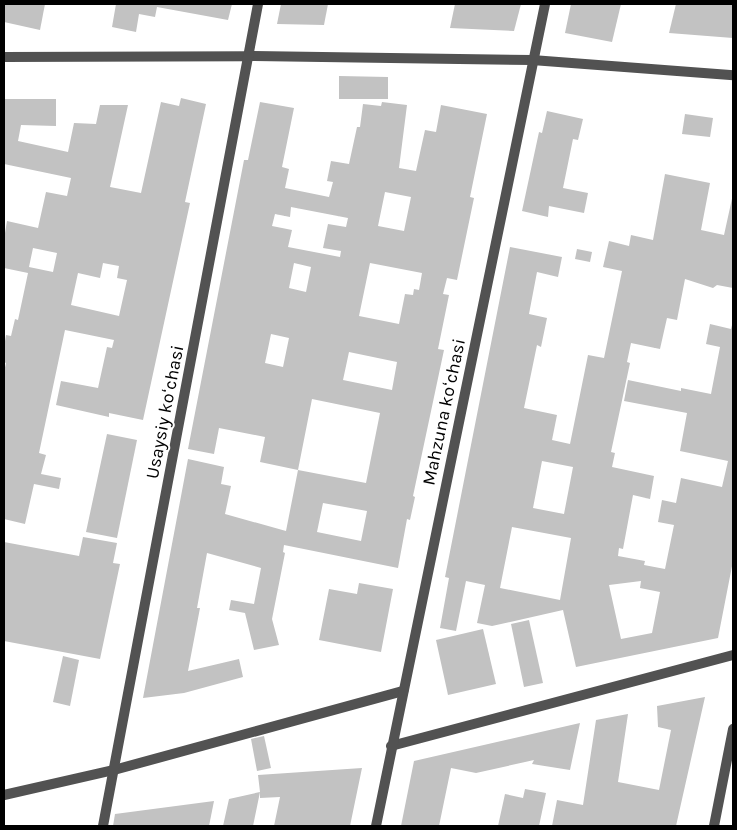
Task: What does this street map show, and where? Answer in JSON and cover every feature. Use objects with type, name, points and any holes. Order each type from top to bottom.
[{"type":"street","name":"Usaysiy koʻchasi","points":[[103,826],[258,4]]},
{"type":"street","name":"Mahzuna koʻchasi","points":[[376,826],[545,4]]},
{"type":"street","points":[[4,57],[248,56],[532,60],[733,75]]},
{"type":"street","points":[[391,746],[733,656]]},
{"type":"street","points":[[4,795],[114,770],[403,691]]},
{"type":"street","points":[[714,826],[733,729]]},
{"type":"building","points":[[4,4],[45,4],[40,30],[4,22]]},
{"type":"building","points":[[116,4],[232,4],[228,20],[157,7],[155,17],[139,14],[136,32],[112,27]]},
{"type":"building","points":[[281,4],[328,4],[324,25],[277,24]]},
{"type":"building","points":[[455,4],[521,4],[514,31],[450,28]]},
{"type":"building","points":[[571,4],[621,4],[612,42],[565,33]]},
{"type":"building","points":[[676,4],[733,4],[733,38],[669,33]]},
{"type":"building","points":[[339,76],[388,77],[388,99],[339,99]]},
{"type":"building","points":[[181,98],[206,104],[185,202],[190,203],[143,420],[109,413],[109,417],[56,405],[61,381],[98,388],[107,347],[112,348],[114,340],[65,330],[39,453],[46,455],[41,474],[61,478],[59,489],[34,484],[25,524],[4,519],[4,372],[6,363],[4,362],[4,347],[6,335],[11,336],[15,319],[18,320],[28,273],[4,268],[4,239],[7,221],[38,228],[46,192],[67,196],[71,178],[4,164],[4,99],[56,99],[56,126],[21,125],[18,141],[68,152],[74,123],[96,124],[100,105],[128,105],[110,187],[141,193],[161,102],[179,106]],"holes":[[[33,248],[57,253],[53,272],[29,267]],[[103,263],[119,266],[117,278],[127,280],[119,316],[71,305],[78,273],[100,278]]]},
{"type":"building","points":[[260,102],[294,108],[282,167],[289,169],[285,188],[329,197],[333,182],[327,181],[331,161],[349,164],[357,127],[360,127],[363,104],[381,106],[382,102],[407,105],[399,168],[416,171],[425,130],[436,132],[441,105],[487,114],[470,197],[474,198],[457,280],[447,278],[443,294],[449,295],[438,349],[444,350],[413,496],[415,497],[410,520],[407,519],[398,568],[284,545],[283,552],[285,553],[272,619],[279,645],[254,650],[245,613],[229,610],[231,600],[254,604],[261,568],[207,553],[197,608],[200,608],[188,671],[239,659],[243,677],[184,693],[143,698],[188,459],[224,467],[221,484],[231,486],[225,514],[286,531],[298,470],[260,462],[265,437],[219,428],[214,454],[188,449],[244,160],[248,160]],"holes":[[[385,192],[411,197],[404,231],[378,226]],[[291,207],[348,218],[346,227],[328,224],[323,248],[341,251],[340,257],[288,247],[292,230],[272,226],[275,214],[290,217]],[[294,263],[311,267],[306,292],[289,288]],[[370,263],[422,273],[419,290],[414,289],[413,295],[405,294],[399,324],[359,316]],[[271,334],[289,338],[283,367],[265,363]],[[349,352],[397,362],[392,390],[343,380]],[[312,399],[380,413],[366,483],[298,470]],[[323,503],[367,511],[361,541],[317,532]]]},
{"type":"building","points":[[547,111],[583,119],[578,140],[573,139],[563,188],[588,193],[584,213],[549,206],[548,217],[522,211],[539,132],[542,133]]},
{"type":"building","points":[[685,114],[713,118],[710,137],[682,134]]},
{"type":"building","points":[[665,174],[710,183],[701,230],[724,235],[733,194],[733,288],[717,285],[713,288],[685,279],[677,320],[667,318],[660,349],[631,343],[627,362],[630,363],[611,452],[615,453],[612,467],[654,476],[650,499],[633,495],[623,549],[619,548],[618,556],[645,561],[644,565],[665,569],[674,525],[658,522],[662,500],[676,503],[681,478],[722,487],[728,461],[680,451],[687,413],[624,401],[628,380],[681,391],[681,388],[711,394],[720,347],[706,344],[710,324],[731,329],[733,321],[733,561],[718,638],[576,667],[563,610],[492,626],[477,623],[485,585],[466,581],[456,631],[440,628],[449,578],[445,577],[510,247],[562,257],[558,277],[537,272],[529,314],[547,318],[541,347],[537,345],[524,408],[557,415],[552,440],[570,444],[588,355],[604,358],[622,271],[603,267],[609,241],[629,246],[631,235],[653,240]],"holes":[[[542,461],[573,467],[564,514],[533,508]],[[512,527],[571,538],[560,600],[500,588]],[[641,581],[640,588],[660,592],[652,633],[621,639],[609,585]]]},
{"type":"building","points":[[577,249],[592,252],[590,262],[575,259]]},
{"type":"building","points":[[107,434],[137,440],[117,538],[86,532]]},
{"type":"building","points":[[83,537],[117,543],[113,563],[120,564],[100,659],[4,641],[4,542],[79,556]]},
{"type":"building","points":[[359,583],[393,589],[381,652],[319,640],[329,589],[357,594]]},
{"type":"building","points":[[529,620],[543,683],[524,687],[511,624]]},
{"type":"building","points":[[483,629],[496,684],[448,695],[436,640]]},
{"type":"building","points":[[63,656],[79,660],[70,706],[53,702]]},
{"type":"building","points":[[705,697],[676,826],[552,826],[557,800],[583,805],[596,720],[628,714],[618,782],[659,790],[671,730],[658,727],[657,706]]},
{"type":"building","points":[[580,723],[570,770],[532,764],[534,760],[476,773],[451,768],[439,826],[401,826],[414,761]]},
{"type":"building","points":[[264,736],[271,768],[257,771],[251,739]]},
{"type":"building","points":[[362,768],[350,826],[274,826],[280,797],[260,798],[258,775]]},
{"type":"building","points":[[525,789],[546,793],[539,826],[498,826],[505,794],[523,798]]},
{"type":"building","points":[[260,792],[253,826],[223,826],[229,799]]},
{"type":"building","points":[[214,801],[209,826],[113,826],[115,814]]}]
